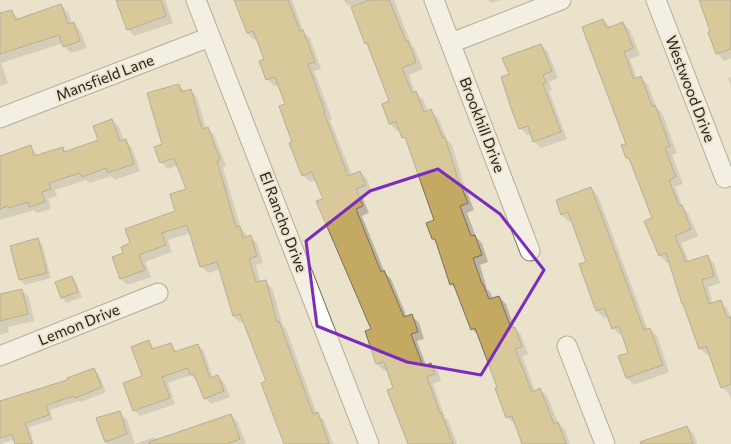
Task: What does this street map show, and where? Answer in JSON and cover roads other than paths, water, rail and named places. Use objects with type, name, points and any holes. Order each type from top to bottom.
[{"type":"street","name":"El Rancho Drive","points":[[196,0],[370,444]]},
{"type":"street","name":"Brookhill Drive","points":[[434,0],[530,251]]},
{"type":"street","points":[[451,44],[561,0]]},
{"type":"street","name":"Westwood Drive","points":[[656,0],[725,178]]},
{"type":"street","name":"Mansfield Lane","points":[[0,118],[210,37]]},
{"type":"street","name":"Lemon Drive","points":[[0,356],[158,293]]},
{"type":"street","points":[[566,346],[605,444]]}]
